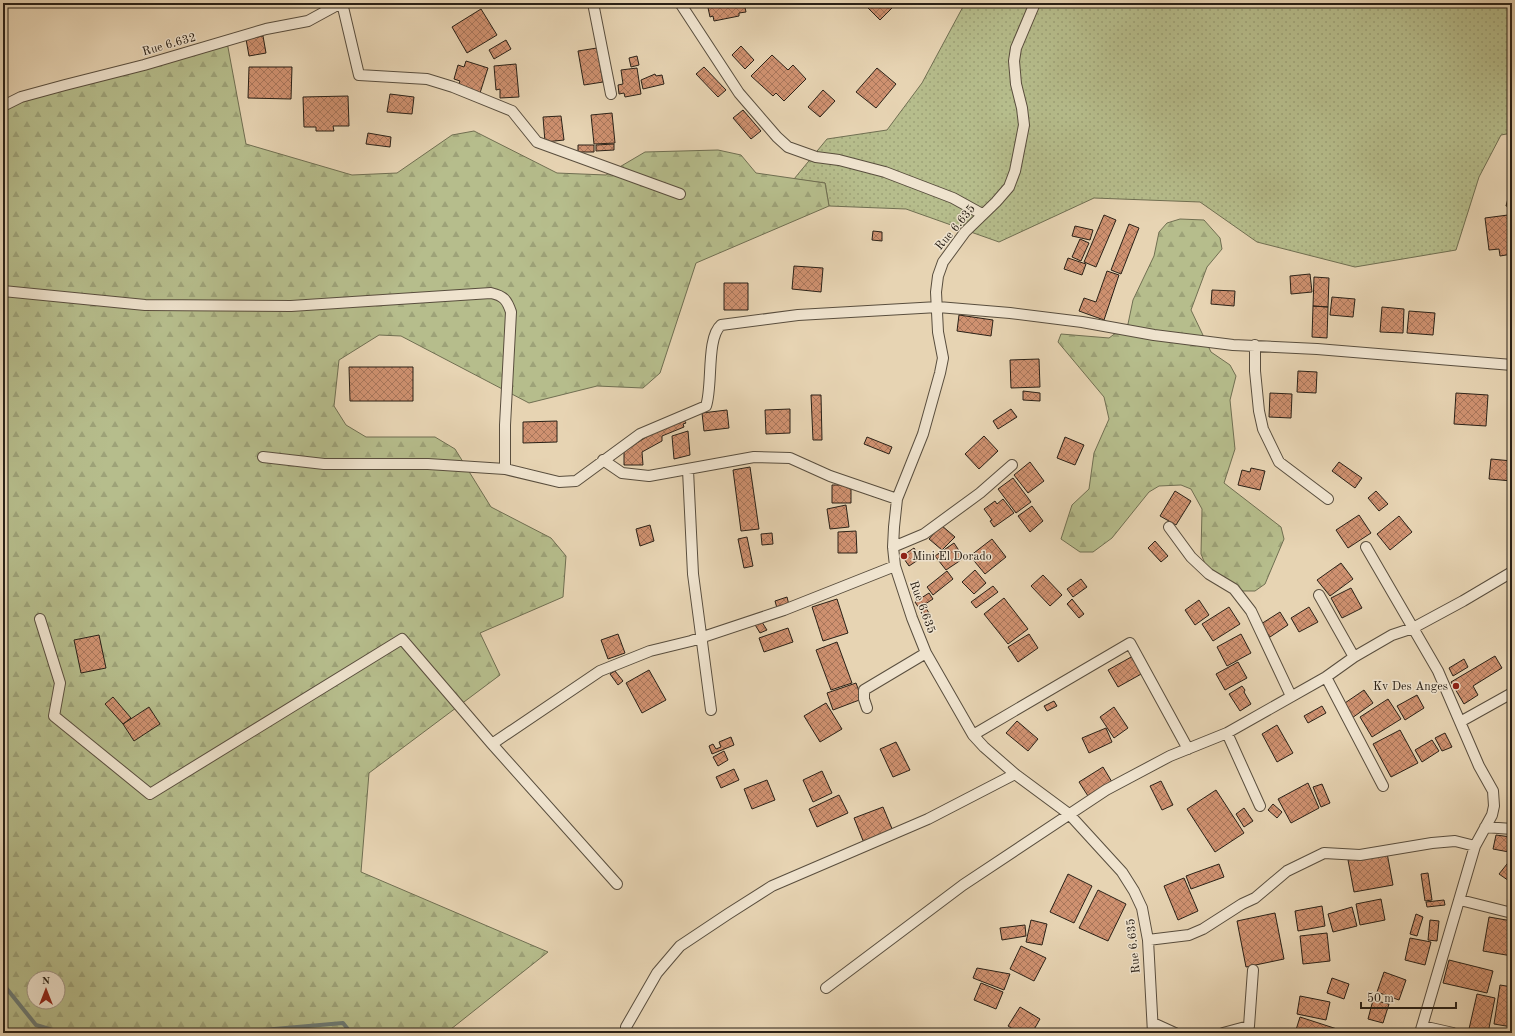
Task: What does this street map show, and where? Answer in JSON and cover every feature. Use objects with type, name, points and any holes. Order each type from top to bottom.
[{"type":"street","name":"Rue 6.632","points":[[3,106],[21,97],[144,65],[266,29],[308,21],[341,3]]},
{"type":"street","points":[[341,3],[359,75],[427,79],[453,87],[512,111],[537,142],[680,194]]},
{"type":"street","points":[[593,3],[611,94]]},
{"type":"street","points":[[680,3],[739,93],[777,137],[788,147],[816,157],[839,160],[884,172],[953,198],[982,214]]},
{"type":"street","name":"Rue 6.635","points":[[1035,3],[1020,35],[1014,61],[1016,84],[1022,108],[1024,126],[1016,171],[1009,187],[965,232],[943,262],[937,284],[938,332],[943,358],[923,434],[897,499],[893,547],[895,566],[901,588],[926,653],[973,735],[984,747],[1015,774],[1069,814],[1122,872],[1142,908],[1148,940],[1153,1028]]},
{"type":"street","points":[[3,291],[161,305],[291,306],[491,293],[501,295],[507,300],[511,312],[506,425],[506,469]]},
{"type":"street","points":[[263,457],[324,464],[428,464],[506,469],[559,482],[576,481],[640,434],[706,406],[709,398],[710,364],[715,330],[721,324],[798,315],[938,307],[1017,314],[1082,322],[1154,335],[1225,344],[1254,344],[1512,365]]},
{"type":"street","points":[[1254,344],[1254,371],[1263,429],[1279,462],[1328,499]]},
{"type":"street","points":[[603,460],[622,473],[649,476],[754,457],[790,458],[830,476],[897,499]]},
{"type":"street","points":[[893,547],[924,534],[980,493],[1012,465]]},
{"type":"street","points":[[688,470],[693,574],[711,710]]},
{"type":"street","points":[[1169,527],[1191,557],[1209,574],[1234,590],[1250,610],[1291,696]]},
{"type":"street","points":[[1366,547],[1438,671],[1479,766],[1493,791],[1494,806],[1492,815],[1475,846],[1421,1029],[1453,1033]]},
{"type":"street","points":[[492,744],[600,671],[650,650],[702,637],[784,610],[895,566]]},
{"type":"street","points":[[826,988],[963,885],[1106,790],[1134,774],[1188,749],[1228,733],[1326,677],[1354,657],[1392,635],[1413,628],[1483,590],[1512,572]]},
{"type":"street","points":[[1320,594],[1354,657]]},
{"type":"street","points":[[40,619],[60,682],[54,716],[150,794],[402,639],[492,744],[617,884]]},
{"type":"street","points":[[973,735],[1130,643],[1188,749]]},
{"type":"street","points":[[867,708],[864,699],[864,690],[926,653]]},
{"type":"street","points":[[1326,677],[1383,786]]},
{"type":"street","points":[[1460,722],[1512,693]]},
{"type":"street","points":[[1228,733],[1260,806]]},
{"type":"street","points":[[626,1027],[657,973],[680,946],[728,914],[772,886],[928,819],[1015,774]]},
{"type":"street","points":[[1485,827],[1512,829]]},
{"type":"street","points":[[1148,940],[1189,935],[1203,929],[1242,904],[1255,898],[1287,872],[1324,853],[1360,856],[1432,843],[1455,841],[1475,846]]},
{"type":"street","points":[[1460,900],[1512,913]]},
{"type":"street","points":[[1223,1033],[1250,1026],[1253,970]]},
{"type":"street","points":[[1153,1028],[1175,1033]]},
{"type":"green space","points":[[965,3],[1512,3],[1512,133],[1501,135],[1479,177],[1456,250],[1355,267],[1257,242],[1200,202],[1094,198],[999,242],[906,209],[829,206],[825,183],[794,179],[827,139],[887,130],[922,83]]},
{"type":"green space","points":[[227,42],[246,144],[352,175],[397,173],[452,135],[474,131],[557,173],[606,175],[645,152],[718,150],[741,155],[756,173],[825,183],[829,206],[696,263],[660,373],[643,388],[597,386],[529,403],[401,336],[379,335],[339,360],[334,406],[346,425],[366,437],[435,437],[455,449],[491,507],[551,538],[566,556],[563,597],[480,633],[500,675],[369,773],[361,872],[548,952],[446,1033],[3,1033],[3,106]]},
{"type":"green space","points":[[1180,219],[1204,220],[1220,238],[1222,249],[1207,267],[1191,310],[1211,352],[1230,365],[1236,376],[1230,400],[1235,449],[1224,483],[1281,527],[1284,539],[1265,584],[1255,591],[1243,591],[1213,575],[1206,566],[1201,554],[1202,509],[1191,489],[1181,485],[1159,486],[1149,492],[1112,538],[1093,552],[1080,552],[1061,539],[1072,505],[1089,489],[1094,453],[1109,419],[1104,397],[1058,342],[1061,334],[1109,338],[1128,324],[1133,300],[1154,256],[1159,232],[1167,223]]},
{"type":"building","points":[[707,3],[744,3],[746,12],[739,13],[739,16],[714,21],[713,16],[710,17]]},
{"type":"building","points":[[873,3],[897,3],[880,20],[868,8]]},
{"type":"building","points":[[481,9],[497,35],[467,53],[452,27]]},
{"type":"building","points":[[263,36],[266,53],[249,56],[246,39]]},
{"type":"building","points":[[506,40],[511,49],[494,59],[489,50]]},
{"type":"building","points":[[741,46],[754,60],[745,69],[732,55]]},
{"type":"building","points":[[597,48],[603,82],[584,85],[578,51]]},
{"type":"building","points":[[772,55],[788,70],[793,65],[806,79],[784,101],[776,93],[773,96],[751,76]]},
{"type":"building","points":[[637,56],[639,65],[631,67],[629,58]]},
{"type":"building","points":[[466,61],[488,68],[480,93],[458,86],[460,81],[454,79],[458,65],[464,67]]},
{"type":"building","points":[[516,64],[519,97],[500,98],[500,89],[496,90],[494,66]]},
{"type":"building","points":[[249,67],[292,67],[291,99],[248,98]]},
{"type":"building","points":[[704,67],[726,90],[718,97],[696,74]]},
{"type":"building","points":[[637,68],[641,94],[625,97],[624,93],[619,94],[618,85],[623,84],[621,70]]},
{"type":"building","points":[[877,68],[896,84],[876,108],[856,92]]},
{"type":"building","points":[[655,74],[656,76],[662,75],[664,84],[643,89],[641,80]]},
{"type":"building","points":[[823,90],[835,101],[820,117],[808,107]]},
{"type":"building","points":[[390,94],[414,97],[412,114],[387,112]]},
{"type":"building","points":[[348,96],[349,126],[333,126],[334,131],[316,131],[316,127],[304,127],[303,97]]},
{"type":"building","points":[[743,110],[761,131],[751,139],[733,118]]},
{"type":"building","points":[[612,113],[615,143],[594,144],[591,115]]},
{"type":"building","points":[[561,116],[564,140],[545,142],[543,117]]},
{"type":"building","points":[[368,133],[391,137],[390,147],[366,144]]},
{"type":"building","points":[[614,144],[614,150],[596,151],[596,145]]},
{"type":"building","points":[[578,145],[594,145],[594,152],[578,152]]},
{"type":"building","points":[[1512,183],[1512,208],[1506,206]]},
{"type":"building","points":[[1104,215],[1116,220],[1096,267],[1084,262]]},
{"type":"building","points":[[1508,215],[1509,222],[1512,222],[1512,254],[1500,256],[1499,249],[1489,250],[1485,218]]},
{"type":"building","points":[[1129,224],[1139,228],[1121,274],[1111,270]]},
{"type":"building","points":[[1075,226],[1093,230],[1090,240],[1072,236]]},
{"type":"building","points":[[873,231],[882,232],[882,241],[872,240]]},
{"type":"building","points":[[1080,239],[1089,243],[1081,261],[1072,257]]},
{"type":"building","points":[[1068,258],[1086,264],[1082,275],[1064,269]]},
{"type":"building","points":[[794,266],[823,268],[821,292],[792,289]]},
{"type":"building","points":[[1107,271],[1119,275],[1104,320],[1079,311],[1084,298],[1096,302]]},
{"type":"building","points":[[1310,274],[1312,292],[1291,294],[1290,276]]},
{"type":"building","points":[[1314,277],[1329,278],[1328,307],[1313,306]]},
{"type":"building","points":[[724,283],[748,283],[748,310],[724,310]]},
{"type":"building","points":[[1212,290],[1235,291],[1234,306],[1211,304]]},
{"type":"building","points":[[1332,297],[1355,299],[1353,317],[1330,315]]},
{"type":"building","points":[[1313,306],[1328,307],[1327,338],[1312,337]]},
{"type":"building","points":[[1382,307],[1404,309],[1403,333],[1380,332]]},
{"type":"building","points":[[1409,311],[1435,313],[1433,335],[1407,333]]},
{"type":"building","points":[[959,315],[993,320],[991,336],[957,331]]},
{"type":"building","points":[[1039,359],[1040,387],[1011,388],[1010,360]]},
{"type":"building","points":[[349,367],[413,367],[413,401],[350,401]]},
{"type":"building","points":[[1298,371],[1317,372],[1316,393],[1297,392]]},
{"type":"building","points":[[1023,391],[1040,393],[1040,401],[1023,400]]},
{"type":"building","points":[[1270,393],[1292,394],[1291,418],[1269,417]]},
{"type":"building","points":[[1456,393],[1488,395],[1486,426],[1454,424]]},
{"type":"building","points":[[811,395],[821,395],[822,440],[813,440]]},
{"type":"building","points":[[790,409],[790,433],[766,434],[765,410]]},
{"type":"building","points":[[1011,409],[1017,417],[998,429],[993,421]]},
{"type":"building","points":[[727,410],[729,428],[704,431],[702,413]]},
{"type":"building","points":[[684,420],[686,423],[683,424],[684,427],[662,436],[662,441],[642,452],[643,465],[624,465],[624,451],[656,431]]},
{"type":"building","points":[[557,421],[557,442],[523,443],[523,422]]},
{"type":"building","points":[[688,431],[690,455],[674,459],[672,436]]},
{"type":"building","points":[[984,436],[998,451],[979,469],[965,454]]},
{"type":"building","points":[[867,437],[892,447],[889,454],[864,444]]},
{"type":"building","points":[[1065,437],[1084,445],[1075,465],[1057,458]]},
{"type":"building","points":[[1491,459],[1512,461],[1512,481],[1489,479]]},
{"type":"building","points":[[1030,462],[1044,481],[1028,493],[1014,475]]},
{"type":"building","points":[[1339,462],[1362,478],[1355,488],[1332,471]]},
{"type":"building","points":[[750,467],[759,529],[741,531],[733,470]]},
{"type":"building","points":[[1251,468],[1265,471],[1260,490],[1238,485],[1242,470],[1250,472]]},
{"type":"building","points":[[1013,478],[1031,502],[1016,513],[998,489]]},
{"type":"building","points":[[832,485],[851,485],[851,503],[832,503]]},
{"type":"building","points":[[1175,491],[1191,501],[1176,525],[1160,516]]},
{"type":"building","points":[[1376,491],[1388,504],[1379,511],[1368,498]]},
{"type":"building","points":[[1003,499],[1014,513],[994,527],[990,521],[992,520],[984,509],[995,501],[997,504]]},
{"type":"building","points":[[846,505],[849,527],[830,529],[827,509]]},
{"type":"building","points":[[1032,506],[1043,521],[1030,532],[1018,516]]},
{"type":"building","points":[[1359,515],[1371,533],[1348,548],[1336,530]]},
{"type":"building","points":[[1399,516],[1412,532],[1390,550],[1377,534]]},
{"type":"building","points":[[650,525],[654,541],[640,546],[636,529]]},
{"type":"building","points":[[941,525],[955,537],[942,550],[929,539]]},
{"type":"building","points":[[856,531],[857,553],[838,553],[838,532]]},
{"type":"building","points":[[772,533],[773,544],[762,545],[761,534]]},
{"type":"building","points":[[747,537],[753,566],[744,568],[738,539]]},
{"type":"building","points":[[992,539],[1006,557],[985,574],[970,556]]},
{"type":"building","points":[[1155,541],[1168,556],[1161,562],[1148,548]]},
{"type":"building","points":[[954,543],[964,558],[946,570],[935,556]]},
{"type":"building","points":[[914,548],[921,558],[909,566],[902,556]]},
{"type":"building","points":[[1341,563],[1353,579],[1330,596],[1317,580]]},
{"type":"building","points":[[975,570],[986,583],[974,594],[962,582]]},
{"type":"building","points":[[947,571],[953,579],[933,595],[927,587]]},
{"type":"building","points":[[1043,575],[1062,595],[1050,606],[1031,586]]},
{"type":"building","points":[[1081,579],[1087,587],[1073,597],[1067,589]]},
{"type":"building","points":[[993,586],[998,592],[976,608],[971,602]]},
{"type":"building","points":[[1351,588],[1362,608],[1342,618],[1331,598]]},
{"type":"building","points":[[929,593],[933,599],[919,608],[915,602]]},
{"type":"building","points":[[787,597],[789,605],[777,608],[775,601]]},
{"type":"building","points":[[1004,598],[1028,629],[1008,644],[984,614]]},
{"type":"building","points":[[837,599],[848,633],[823,641],[812,607]]},
{"type":"building","points":[[1072,599],[1084,614],[1079,618],[1067,604]]},
{"type":"building","points":[[1199,600],[1209,615],[1195,625],[1185,610]]},
{"type":"building","points":[[924,605],[929,613],[924,616],[919,608]]},
{"type":"building","points":[[1229,607],[1240,624],[1213,641],[1202,624]]},
{"type":"building","points":[[1309,607],[1318,622],[1299,632],[1291,618]]},
{"type":"building","points":[[1280,612],[1288,625],[1270,637],[1261,624]]},
{"type":"building","points":[[760,619],[767,630],[760,633],[754,623]]},
{"type":"building","points":[[788,628],[793,642],[764,652],[759,638]]},
{"type":"building","points":[[618,634],[625,653],[608,659],[601,640]]},
{"type":"building","points":[[1029,634],[1038,648],[1018,662],[1008,647]]},
{"type":"building","points":[[1241,634],[1251,653],[1227,666],[1217,647]]},
{"type":"building","points":[[99,635],[106,668],[81,673],[74,640]]},
{"type":"building","points":[[837,642],[852,683],[831,690],[816,650]]},
{"type":"building","points":[[1133,656],[1143,673],[1118,687],[1108,670]]},
{"type":"building","points":[[1495,656],[1502,668],[1473,686],[1478,695],[1464,704],[1451,682]]},
{"type":"building","points":[[1464,659],[1468,667],[1453,676],[1449,668]]},
{"type":"building","points":[[1238,662],[1247,678],[1225,690],[1216,674]]},
{"type":"building","points":[[649,670],[666,700],[642,713],[626,683]]},
{"type":"building","points":[[615,671],[623,681],[618,685],[610,674]]},
{"type":"building","points":[[856,683],[862,699],[833,710],[827,693]]},
{"type":"building","points":[[1242,686],[1251,704],[1240,711],[1229,694]]},
{"type":"building","points":[[1364,690],[1373,703],[1352,718],[1342,705]]},
{"type":"building","points":[[1417,695],[1424,708],[1405,720],[1397,706]]},
{"type":"building","points":[[113,697],[131,718],[123,724],[105,704]]},
{"type":"building","points":[[1388,699],[1401,719],[1372,737],[1360,717]]},
{"type":"building","points":[[1054,701],[1057,706],[1047,711],[1044,706]]},
{"type":"building","points":[[826,703],[842,729],[820,742],[804,716]]},
{"type":"building","points":[[1322,706],[1326,713],[1308,723],[1304,716]]},
{"type":"building","points":[[149,707],[160,724],[134,741],[123,724]]},
{"type":"building","points":[[1114,707],[1128,728],[1114,738],[1100,717]]},
{"type":"building","points":[[1017,721],[1038,739],[1028,751],[1006,733]]},
{"type":"building","points":[[1277,725],[1293,753],[1277,762],[1262,734]]},
{"type":"building","points":[[1106,728],[1112,742],[1089,753],[1082,738]]},
{"type":"building","points":[[1400,730],[1418,763],[1391,777],[1373,744]]},
{"type":"building","points":[[1445,733],[1452,747],[1442,751],[1435,738]]},
{"type":"building","points":[[731,737],[734,745],[712,754],[709,746],[713,744],[716,749],[721,747],[719,742]]},
{"type":"building","points":[[1432,740],[1439,751],[1422,762],[1415,750]]},
{"type":"building","points":[[896,742],[910,770],[893,777],[880,749]]},
{"type":"building","points":[[724,751],[728,760],[718,766],[713,757]]},
{"type":"building","points":[[1103,767],[1112,782],[1088,796],[1079,782]]},
{"type":"building","points":[[734,769],[739,780],[721,788],[716,777]]},
{"type":"building","points":[[822,771],[832,793],[813,802],[803,780]]},
{"type":"building","points":[[767,780],[775,800],[752,809],[744,789]]},
{"type":"building","points":[[1161,781],[1173,805],[1162,810],[1150,786]]},
{"type":"building","points":[[1308,783],[1319,808],[1291,823],[1278,799]]},
{"type":"building","points":[[1322,784],[1330,803],[1321,807],[1313,787]]},
{"type":"building","points":[[1216,790],[1244,833],[1215,852],[1187,809]]},
{"type":"building","points":[[839,795],[848,813],[817,827],[809,809]]},
{"type":"building","points":[[1273,804],[1282,812],[1277,818],[1268,810]]},
{"type":"building","points":[[883,807],[893,831],[864,843],[854,818]]},
{"type":"building","points":[[1244,808],[1253,821],[1244,827],[1236,814]]},
{"type":"building","points":[[1496,835],[1511,837],[1509,852],[1493,849]]},
{"type":"building","points":[[1387,853],[1393,885],[1354,892],[1348,860]]},
{"type":"building","points":[[1512,859],[1512,883],[1499,874]]},
{"type":"building","points":[[1219,864],[1224,877],[1191,889],[1186,876]]},
{"type":"building","points":[[1428,873],[1432,900],[1425,901],[1421,874]]},
{"type":"building","points":[[1068,874],[1092,886],[1074,923],[1050,912]]},
{"type":"building","points":[[1184,878],[1198,911],[1178,920],[1164,886]]},
{"type":"building","points":[[1098,890],[1126,904],[1108,941],[1079,928]]},
{"type":"building","points":[[1381,899],[1385,920],[1360,925],[1356,904]]},
{"type":"building","points":[[1444,900],[1445,905],[1427,907],[1426,902]]},
{"type":"building","points":[[1322,906],[1325,926],[1298,931],[1295,911]]},
{"type":"building","points":[[1352,907],[1357,926],[1333,932],[1328,914]]},
{"type":"building","points":[[1275,913],[1284,959],[1246,967],[1237,921]]},
{"type":"building","points":[[1416,914],[1423,917],[1417,936],[1410,934]]},
{"type":"building","points":[[1489,917],[1512,921],[1512,956],[1483,951]]},
{"type":"building","points":[[1031,920],[1047,924],[1042,945],[1026,942]]},
{"type":"building","points":[[1430,920],[1439,921],[1437,941],[1428,940]]},
{"type":"building","points":[[1025,925],[1026,936],[1002,940],[1000,928]]},
{"type":"building","points":[[1327,933],[1330,961],[1303,964],[1300,936]]},
{"type":"building","points":[[1410,938],[1431,942],[1425,965],[1405,960]]},
{"type":"building","points":[[1021,946],[1046,958],[1034,981],[1010,969]]},
{"type":"building","points":[[1449,960],[1493,971],[1487,993],[1443,983]]},
{"type":"building","points":[[977,968],[1010,974],[1004,990],[973,978]]},
{"type":"building","points":[[1384,972],[1406,980],[1399,1000],[1377,992]]},
{"type":"building","points":[[1332,978],[1349,984],[1344,999],[1327,993]]},
{"type":"building","points":[[981,983],[1003,992],[996,1009],[974,1000]]},
{"type":"building","points":[[1500,985],[1512,987],[1512,1027],[1494,1024]]},
{"type":"building","points":[[1477,994],[1495,998],[1488,1033],[1469,1029]]},
{"type":"building","points":[[1300,996],[1330,1002],[1326,1020],[1297,1014]]},
{"type":"building","points":[[1373,1000],[1389,1004],[1383,1023],[1368,1019]]},
{"type":"building","points":[[1020,1007],[1040,1019],[1032,1033],[1019,1033],[1008,1026]]},
{"type":"building","points":[[1300,1017],[1337,1029],[1336,1033],[1295,1033]]},
{"type":"waterway","points":[[3,984],[36,1025],[63,1033]]},
{"type":"waterway","points":[[229,1033],[343,1023],[351,1033]]},
{"type":"place","name":"Mini El Dorado","points":[[904,556]]},
{"type":"place","name":"Kv Des Anges","points":[[1456,686]]}]
